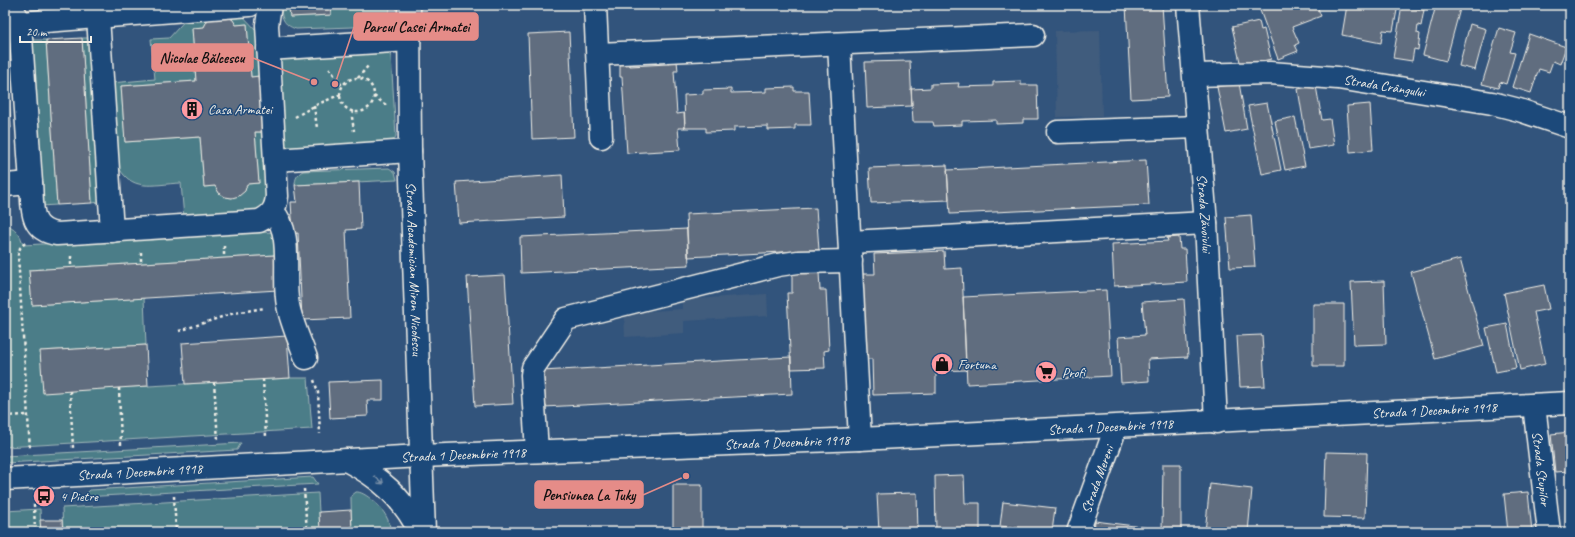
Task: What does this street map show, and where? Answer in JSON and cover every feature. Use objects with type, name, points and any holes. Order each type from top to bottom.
[{"type":"street","points":[[250,5],[98,17],[16,14],[34,217],[36,224],[41,229],[49,233],[57,234],[260,221],[272,212],[277,196],[267,25],[270,5]]},
{"type":"street","name":"Strada Academician Miron Nicolescu","points":[[408,5],[410,151],[424,532]]},
{"type":"street","points":[[595,5],[602,137]]},
{"type":"street","name":"Strada Zăvoiului","points":[[1195,8],[1195,75],[1206,223],[1216,422]]},
{"type":"street","points":[[98,17],[112,231]]},
{"type":"street","points":[[598,54],[1033,35]]},
{"type":"street","points":[[268,50],[409,40]]},
{"type":"street","points":[[839,44],[860,439]]},
{"type":"street","name":"Strada Crângului","points":[[1195,75],[1270,73],[1338,78],[1492,102],[1570,127]]},
{"type":"street","points":[[1058,132],[1198,127]]},
{"type":"street","points":[[275,160],[410,151]]},
{"type":"street","points":[[5,185],[31,184]]},
{"type":"street","points":[[272,212],[280,220],[284,232],[288,305],[306,358]]},
{"type":"street","points":[[537,451],[532,375],[533,368],[566,319],[778,265],[851,252],[1206,223]]},
{"type":"street","name":"Strada 1 Decembrie 1918","points":[[5,479],[421,456],[860,439],[1570,403]]},
{"type":"street","name":"Strada Stupilor","points":[[1534,405],[1549,532]]},
{"type":"street","name":"Strada Mereni","points":[[1078,532],[1116,427]]},
{"type":"street","points":[[346,460],[366,470],[388,488],[406,508],[420,532]]},
{"type":"path","points":[[358,78],[368,82],[373,88],[374,96],[370,106],[364,110],[356,112],[346,108],[342,101],[341,94],[343,87],[348,81],[358,78]]},
{"type":"path","points":[[273,132],[314,106],[341,94]]},
{"type":"path","points":[[314,106],[317,128]]},
{"type":"path","points":[[30,450],[18,255],[22,245],[41,229]]},
{"type":"path","points":[[179,331],[234,313],[288,305]]},
{"type":"path","points":[[306,358],[318,392],[320,434]]},
{"type":"path","points":[[263,379],[266,437]]},
{"type":"path","points":[[214,382],[218,440]]},
{"type":"path","points":[[119,388],[121,445]]},
{"type":"path","points":[[70,391],[73,448]]},
{"type":"path","points":[[5,416],[28,415]]},
{"type":"path","points":[[304,489],[307,532]]},
{"type":"path","points":[[174,496],[176,532]]},
{"type":"path","points":[[34,504],[35,532]]},
{"type":"shaded area","points":[[1100,30],[1102,116],[1057,117],[1055,31]]},
{"type":"shaded area","points":[[767,294],[768,316],[684,321],[684,333],[625,337],[624,313],[682,309],[682,300]]},
{"type":"green space","points":[[281,5],[289,5],[290,17],[331,15],[331,5],[390,5],[389,18],[380,26],[296,29],[288,25],[284,20]]},
{"type":"green space","points":[[239,12],[260,34],[264,76],[251,77],[247,24],[236,25],[212,16],[204,27],[192,28],[196,81],[121,86],[125,142],[200,137],[204,187],[215,186],[222,195],[226,197],[232,198],[247,184],[259,183],[255,132],[267,132],[271,182],[263,211],[184,218],[181,183],[143,185],[135,183],[128,179],[116,162],[111,83],[155,79],[151,39],[169,38],[189,16]]},
{"type":"green space","points":[[82,38],[89,38],[100,202],[92,203]]},
{"type":"green space","points":[[28,40],[46,40],[57,205],[40,206]]},
{"type":"green space","points":[[388,51],[391,57],[396,136],[393,142],[285,150],[279,59]]},
{"type":"green space","points":[[389,168],[395,172],[397,180],[295,185],[297,177],[303,171]]},
{"type":"green space","points":[[5,224],[12,227],[17,232],[23,245],[273,232],[275,255],[29,270],[32,305],[144,298],[146,345],[41,351],[43,392],[308,378],[312,429],[5,447]]},
{"type":"green space","points":[[241,443],[237,450],[5,463],[5,456]]},
{"type":"green space","points":[[313,477],[318,484],[83,497],[90,490]]},
{"type":"green space","points":[[356,492],[364,494],[381,509],[388,520],[391,532],[352,532],[351,496]]},
{"type":"green space","points":[[318,493],[320,532],[63,532],[62,508]]},
{"type":"green space","points":[[40,509],[41,532],[5,532],[5,511]]},
{"type":"building","points":[[289,5],[331,5],[331,15],[290,17]]},
{"type":"building","points":[[1126,5],[1162,5],[1168,97],[1131,99]]},
{"type":"building","points":[[1258,5],[1321,5],[1317,6],[1321,16],[1292,27],[1299,43],[1295,45],[1298,51],[1278,59]]},
{"type":"building","points":[[1347,5],[1398,5],[1393,31],[1383,30],[1381,43],[1342,35]]},
{"type":"building","points":[[1436,5],[1461,5],[1446,61],[1423,55]]},
{"type":"building","points":[[1402,6],[1424,10],[1421,26],[1418,25],[1417,33],[1420,34],[1418,50],[1414,49],[1412,61],[1393,58]]},
{"type":"building","name":"Casa Armatei","points":[[212,16],[227,16],[233,20],[236,25],[247,24],[251,77],[259,76],[263,132],[255,132],[259,183],[247,184],[245,191],[239,196],[232,198],[225,197],[219,193],[215,186],[204,187],[200,137],[125,142],[121,86],[196,81],[192,28],[204,27]]},
{"type":"building","points":[[1259,21],[1261,30],[1264,29],[1271,59],[1241,66],[1232,27]]},
{"type":"building","points":[[1470,24],[1486,29],[1475,70],[1459,66]]},
{"type":"building","points":[[1499,28],[1516,33],[1510,52],[1515,53],[1506,84],[1500,82],[1498,88],[1482,84]]},
{"type":"building","points":[[569,32],[574,137],[532,139],[528,34]]},
{"type":"building","points":[[1529,34],[1566,47],[1560,64],[1553,61],[1549,72],[1539,69],[1531,93],[1512,87]]},
{"type":"building","points":[[82,38],[92,203],[57,205],[46,40]]},
{"type":"building","points":[[677,61],[678,71],[674,71],[677,114],[684,113],[685,128],[678,128],[680,150],[627,153],[620,64],[629,64],[630,66],[668,64],[667,62]]},
{"type":"building","points":[[910,61],[912,106],[867,108],[865,62]]},
{"type":"building","points":[[5,69],[7,69],[11,128],[5,129]]},
{"type":"building","points":[[1021,81],[1021,85],[1037,85],[1038,119],[1023,119],[1023,123],[996,124],[996,120],[962,121],[962,125],[934,126],[933,122],[913,122],[911,89],[931,88],[931,84],[959,83],[958,87],[993,86],[993,82]]},
{"type":"building","points":[[1239,83],[1247,129],[1226,133],[1217,87]]},
{"type":"building","points":[[1316,86],[1322,120],[1330,119],[1334,145],[1308,149],[1298,89]]},
{"type":"building","points":[[794,87],[794,91],[809,91],[811,125],[795,125],[795,129],[768,130],[768,126],[734,127],[734,131],[706,132],[706,128],[685,128],[684,95],[703,94],[703,90],[731,89],[731,93],[766,92],[766,88]]},
{"type":"building","points":[[1267,103],[1281,170],[1262,174],[1248,106]]},
{"type":"building","points":[[1370,104],[1373,150],[1350,152],[1347,106]]},
{"type":"building","points":[[1295,117],[1305,166],[1285,170],[1275,121]]},
{"type":"building","points":[[1146,160],[1149,205],[950,214],[947,170]]},
{"type":"building","points":[[947,165],[949,200],[871,203],[869,168]]},
{"type":"building","points":[[562,175],[564,217],[459,223],[456,182]]},
{"type":"building","points":[[359,182],[361,229],[346,230],[350,318],[302,320],[298,233],[293,234],[291,202],[297,202],[295,185]]},
{"type":"building","points":[[816,208],[819,250],[688,257],[686,214]]},
{"type":"building","points":[[1251,215],[1255,267],[1230,268],[1226,217]]},
{"type":"building","points":[[687,229],[689,265],[521,273],[520,237]]},
{"type":"building","points":[[1179,237],[1180,249],[1185,249],[1187,282],[1114,286],[1112,244],[1168,241],[1167,238]]},
{"type":"building","points":[[944,251],[945,269],[962,268],[966,370],[936,371],[936,393],[873,395],[872,359],[865,359],[861,274],[875,274],[874,254]]},
{"type":"building","points":[[275,255],[278,290],[32,305],[29,270]]},
{"type":"building","points":[[1460,259],[1484,346],[1435,359],[1411,272]]},
{"type":"building","points":[[819,272],[820,290],[826,290],[829,350],[824,351],[825,368],[791,369],[787,293],[792,293],[792,273]]},
{"type":"building","points":[[505,275],[513,404],[475,406],[467,277]]},
{"type":"building","points":[[1384,281],[1386,344],[1354,345],[1351,282]]},
{"type":"building","points":[[1544,285],[1549,309],[1534,312],[1545,364],[1520,370],[1504,293]]},
{"type":"building","points":[[1106,290],[1111,376],[967,384],[963,297]]},
{"type":"building","points":[[1184,299],[1188,357],[1148,359],[1149,381],[1121,383],[1118,337],[1145,335],[1142,302]]},
{"type":"building","points":[[1313,304],[1344,304],[1344,366],[1313,366]]},
{"type":"building","points":[[1507,324],[1516,368],[1496,372],[1486,328]]},
{"type":"building","points":[[1262,335],[1265,386],[1240,387],[1237,336]]},
{"type":"building","points":[[287,336],[290,378],[185,384],[182,343]]},
{"type":"building","points":[[146,345],[148,386],[43,393],[40,351]]},
{"type":"building","points":[[791,357],[792,394],[544,407],[542,371]]},
{"type":"building","points":[[383,380],[383,400],[367,400],[368,416],[330,418],[328,382]]},
{"type":"building","points":[[1570,432],[1570,471],[1555,472],[1551,434]]},
{"type":"building","points":[[1326,452],[1367,453],[1365,518],[1324,517]]},
{"type":"building","points":[[1163,464],[1181,464],[1181,532],[1162,532]]},
{"type":"building","points":[[964,475],[965,503],[980,503],[980,532],[936,532],[935,476]]},
{"type":"building","points":[[1210,484],[1252,489],[1248,532],[1205,532]]},
{"type":"building","points":[[673,485],[702,485],[702,532],[673,532]]},
{"type":"building","points":[[1528,492],[1532,532],[1508,532],[1504,494]]},
{"type":"building","points":[[917,493],[918,532],[879,532],[877,494]]},
{"type":"building","points":[[1003,502],[1055,508],[1052,532],[1000,526]]},
{"type":"building","points":[[351,510],[352,532],[320,532],[319,512]]},
{"type":"building","points":[[40,520],[62,520],[63,532],[41,532]]},
{"type":"building","points":[[1095,521],[1158,529],[1158,532],[1094,532]]},
{"type":"place","name":"Nicolae Bălcescu","points":[[314,82]]},
{"type":"place","name":"Parcul Casei Armatei","points":[[335,84]]},
{"type":"place","name":"Casa Armatei","points":[[192,109]]},
{"type":"place","name":"Fortuna","points":[[942,364]]},
{"type":"place","name":"Profi","points":[[1046,372]]},
{"type":"place","name":"Pensiunea La Tuky","points":[[686,476]]},
{"type":"place","name":"4 Pietre","points":[[44,496]]}]
